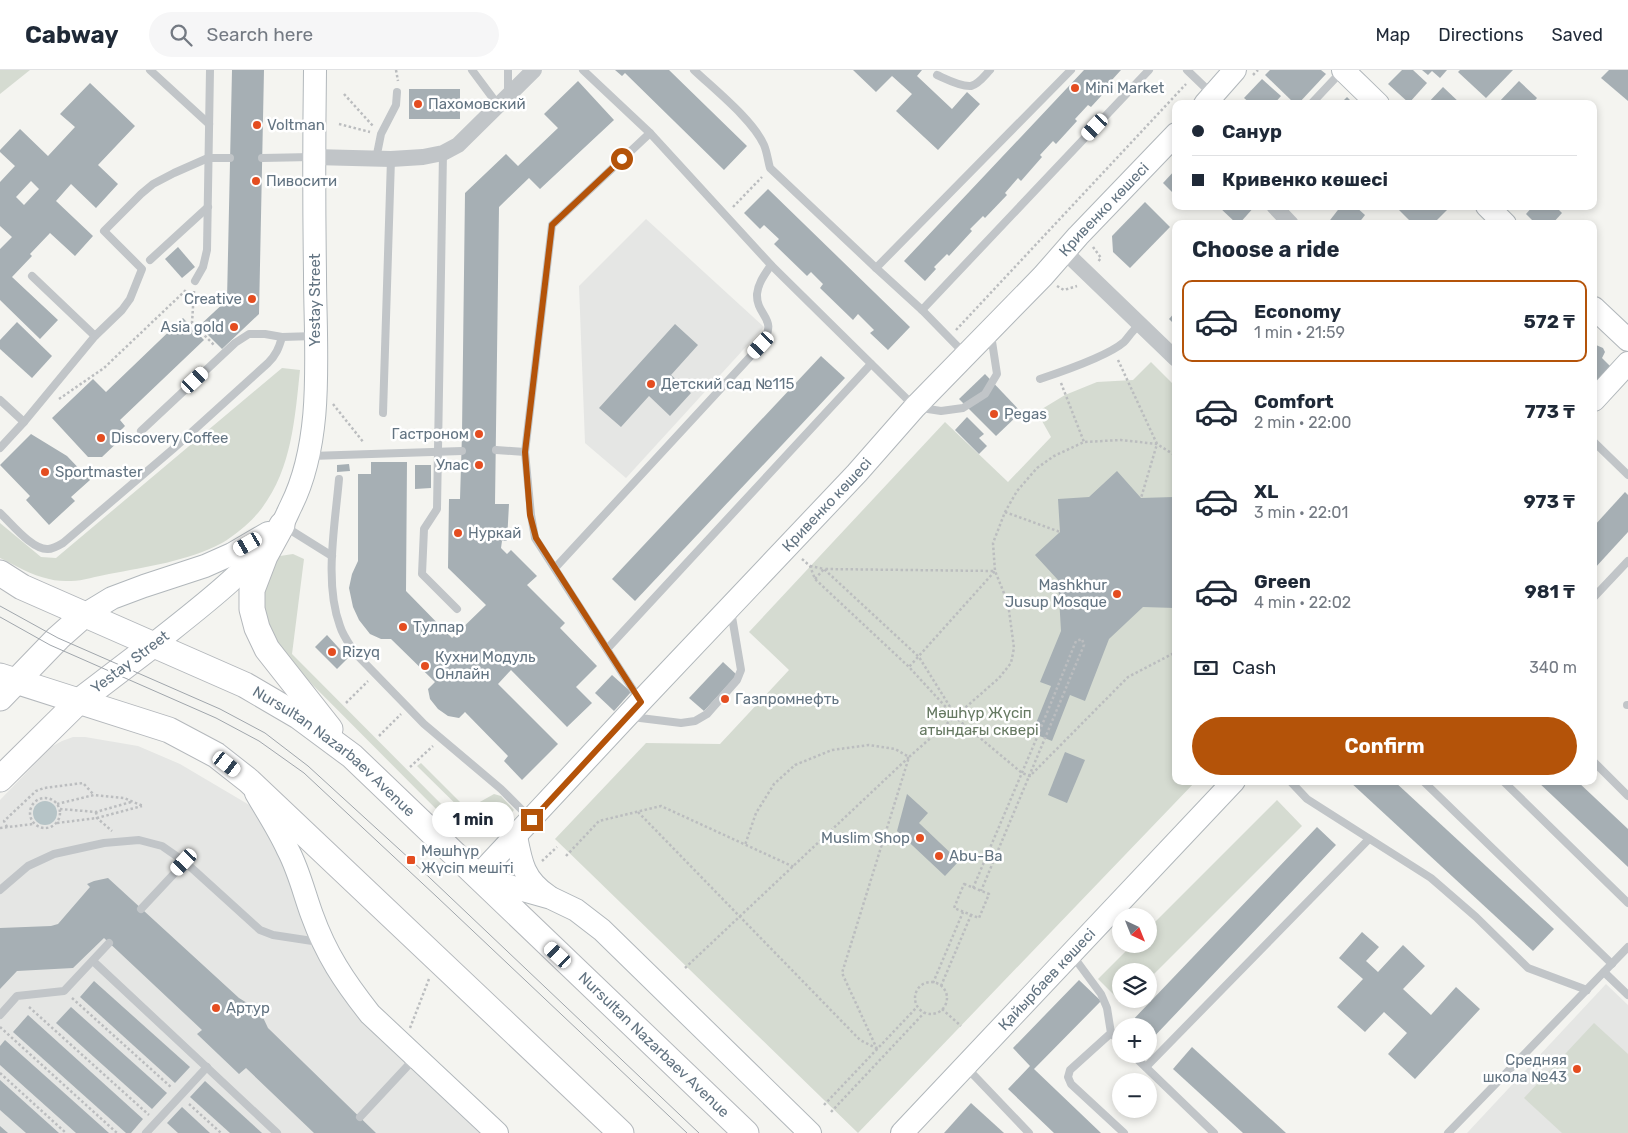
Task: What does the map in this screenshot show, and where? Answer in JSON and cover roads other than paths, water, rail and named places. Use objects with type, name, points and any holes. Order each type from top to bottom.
[{"type":"main road","points":[[282,525],[265,556],[252,590],[252,609],[257,628],[267,649],[352,756]]},
{"type":"main road","name":"Nursultan Nazarbaev Avenue","points":[[0,573],[22,587],[245,685],[298,716],[352,756],[746,1133]]},
{"type":"main road","points":[[5,685],[84,615]]},
{"type":"main road","name":"Yestay Street","points":[[0,779],[78,702],[154,644]]},
{"type":"main road","points":[[5,685],[78,702],[169,730],[216,755],[249,781],[621,1133]]},
{"type":"street","name":"Yestay Street","points":[[154,644],[221,591],[250,562],[282,525],[297,495],[309,456],[315,411],[315,70]]},
{"type":"street","points":[[314,157],[384,159],[423,157],[443,153],[458,145],[534,70]]},
{"type":"street","points":[[1209,99],[1235,70]]},
{"type":"street","points":[[1343,70],[1374,100]]},
{"type":"street","name":"Кривенко көшесі","points":[[477,877],[857,473],[915,407],[966,356],[1172,138]]},
{"type":"street","points":[[1278,210],[1288,220]]},
{"type":"street","points":[[1491,210],[1501,220]]},
{"type":"street","points":[[1065,252],[1172,354]]},
{"type":"street","points":[[1597,311],[1628,340]]},
{"type":"street","points":[[1597,397],[1628,363]]},
{"type":"street","points":[[84,615],[112,598],[232,554],[282,525]]},
{"type":"street","points":[[249,781],[288,850],[302,881],[312,914],[324,943],[337,970],[353,993],[370,1014],[497,1133]]},
{"type":"street","name":"Қайырбаев көшесі","points":[[902,1133],[1230,785]]},
{"type":"street","points":[[524,828],[521,862],[531,882],[540,891],[576,910],[602,930],[810,1133]]},
{"type":"street","points":[[477,877],[551,898]]},
{"type":"lane","points":[[150,70],[209,124]]},
{"type":"lane","points":[[195,281],[203,267],[207,250],[210,70]]},
{"type":"lane","points":[[472,70],[503,100]]},
{"type":"lane","points":[[503,100],[508,70]]},
{"type":"lane","points":[[584,70],[650,133],[770,266],[915,407],[940,411],[963,408],[985,394],[997,374],[990,330]]},
{"type":"lane","points":[[694,70],[758,133],[765,146],[770,168],[922,310],[966,356]]},
{"type":"lane","points":[[937,76],[972,86],[990,70]]},
{"type":"lane","points":[[876,268],[1071,70]]},
{"type":"lane","points":[[922,310],[1149,70]]},
{"type":"lane","points":[[1187,70],[1194,76],[1209,99]]},
{"type":"lane","points":[[1315,100],[1343,70]]},
{"type":"lane","points":[[383,413],[384,159],[381,134],[396,105],[398,92]]},
{"type":"lane","points":[[650,133],[552,225],[525,452],[530,515],[536,538],[607,649],[634,709],[681,723],[696,721],[707,714],[737,680],[742,670],[733,628],[731,606]]},
{"type":"lane","points":[[443,153],[437,509],[424,528],[422,574],[457,610]]},
{"type":"lane","points":[[262,158],[314,157]]},
{"type":"lane","points":[[0,448],[95,336],[130,299],[142,269],[104,231],[153,184],[208,158],[230,158]]},
{"type":"lane","points":[[150,260],[208,207]]},
{"type":"lane","points":[[555,568],[767,336],[769,327],[757,295],[760,283],[770,266]]},
{"type":"lane","points":[[32,276],[95,336]]},
{"type":"lane","points":[[1040,379],[1057,374],[1113,349],[1124,341],[1140,324]]},
{"type":"lane","points":[[141,431],[222,355],[249,334],[282,337],[315,336]]},
{"type":"lane","points":[[0,513],[38,547],[47,549],[63,543],[173,450],[268,363],[274,357],[282,337]]},
{"type":"lane","points":[[607,649],[870,364]]},
{"type":"lane","points":[[0,400],[24,422]]},
{"type":"lane","points":[[1597,445],[1628,475]]},
{"type":"lane","points":[[496,450],[525,452]]},
{"type":"lane","points":[[309,456],[462,451]]},
{"type":"lane","points":[[339,479],[332,556],[333,594],[340,628],[356,653],[408,708],[501,789],[524,828]]},
{"type":"lane","points":[[282,525],[332,556]]},
{"type":"lane","points":[[1597,594],[1628,561]]},
{"type":"lane","points":[[1597,765],[1628,796]]},
{"type":"lane","points":[[1294,785],[1308,799],[1431,878],[1476,917],[1528,968],[1587,990]]},
{"type":"lane","points":[[1427,785],[1612,964]]},
{"type":"lane","points":[[1507,785],[1628,903]]},
{"type":"lane","points":[[1146,1067],[1370,839]]},
{"type":"lane","points":[[0,890],[28,866],[54,854],[104,843],[139,840],[162,846],[184,862],[260,930],[273,936],[324,943]]},
{"type":"lane","points":[[141,909],[184,862]]},
{"type":"lane","points":[[0,1015],[17,996],[64,991],[109,943]]},
{"type":"lane","points":[[1448,1133],[1628,947]]},
{"type":"lane","points":[[1071,953],[1101,994],[1107,1008],[1111,1033],[1070,1070],[1068,1076],[1071,1084],[1124,1133]]},
{"type":"lane","points":[[93,961],[277,1133]]},
{"type":"lane","points":[[1604,972],[1628,995]]},
{"type":"lane","points":[[360,1117],[409,1051]]},
{"type":"lane","points":[[1142,1063],[1214,1133]]},
{"type":"lane","points":[[965,1065],[1029,1133]]},
{"type":"lane","points":[[146,1133],[207,1067]]},
{"type":"tram line","points":[[0,606],[58,638],[220,709],[265,733],[308,766],[411,860],[699,1133]]},
{"type":"tram line","points":[[0,617],[50,645],[216,718],[259,741],[304,773],[687,1133]]},
{"type":"place","name":"Mini Market","points":[[1075,88]]},
{"type":"place","name":"Пахомовский","points":[[418,104]]},
{"type":"place","name":"Voltman","points":[[257,125]]},
{"type":"place","name":"Пивосити","points":[[256,181]]},
{"type":"place","name":"Creative","points":[[252,299]]},
{"type":"place","name":"Asia gold","points":[[234,327]]},
{"type":"place","name":"Детский сад №115","points":[[651,384]]},
{"type":"place","name":"Pegas","points":[[994,414]]},
{"type":"place","name":"Гастроном","points":[[479,434]]},
{"type":"place","name":"Discovery Coffee","points":[[101,438]]},
{"type":"place","name":"Улас","points":[[479,465]]},
{"type":"place","name":"Sportmaster","points":[[45,472]]},
{"type":"place","name":"Нуркай","points":[[458,533]]},
{"type":"place","name":"Mashkhur Jusup Mosque","points":[[1117,594]]},
{"type":"place","name":"Тулпар","points":[[403,627]]},
{"type":"place","name":"Rizyq","points":[[332,652]]},
{"type":"place","name":"Кухни Модуль Онлайн","points":[[425,666]]},
{"type":"place","name":"Газпромнефть","points":[[725,699]]},
{"type":"place","name":"Muslim Shop","points":[[920,838]]},
{"type":"place","name":"Abu-Ba","points":[[939,856]]},
{"type":"place","name":"Мәшһүр Жүсіп мешіті","points":[[411,860]]},
{"type":"place","name":"Артур","points":[[216,1008]]},
{"type":"place","name":"Средняя школа №43","points":[[1577,1069]]},
{"type":"park label","name":"Мәшһүр Жүсіп атындағы сквері","points":[[979,722]]}]
